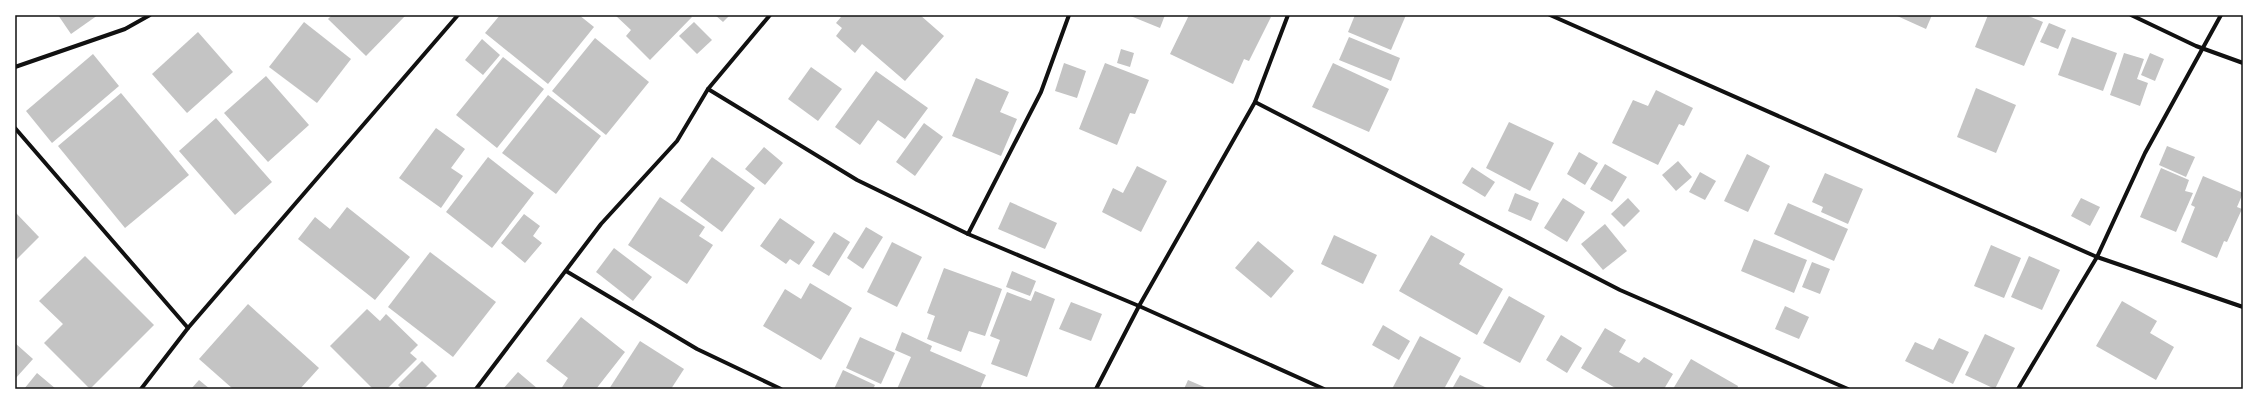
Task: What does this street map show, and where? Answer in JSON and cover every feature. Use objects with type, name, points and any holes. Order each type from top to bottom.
[{"type":"street","points":[[15,67],[125,29],[150,15]]},
{"type":"street","points":[[141,389],[188,328],[458,15]]},
{"type":"street","points":[[476,389],[601,224],[677,141],[708,89],[770,15]]},
{"type":"street","points":[[968,234],[1041,92],[1069,15]]},
{"type":"street","points":[[1096,389],[1139,306],[1255,102],[1288,15]]},
{"type":"street","points":[[1550,15],[2097,257],[2243,307]]},
{"type":"street","points":[[2131,15],[2203,48],[2243,62]]},
{"type":"street","points":[[2018,389],[2097,257],[2145,153],[2221,15]]},
{"type":"street","points":[[708,89],[857,180],[968,234],[1139,306],[1324,389]]},
{"type":"street","points":[[1255,102],[1620,290],[1848,389]]},
{"type":"street","points":[[15,128],[188,328]]},
{"type":"street","points":[[566,271],[697,349],[781,389]]},
{"type":"building","points":[[58,15],[98,15],[71,34]]},
{"type":"building","points":[[332,15],[406,15],[366,56],[328,19]]},
{"type":"building","points":[[500,15],[579,15],[594,27],[548,84],[485,33]]},
{"type":"building","points":[[615,15],[690,15],[692,17],[650,60],[626,36],[631,30]]},
{"type":"building","points":[[715,15],[730,15],[723,22]]},
{"type":"building","points":[[838,15],[920,15],[944,36],[905,81],[862,44],[855,53],[836,36],[842,28],[836,23],[841,17]]},
{"type":"building","points":[[1128,15],[1165,15],[1160,28]]},
{"type":"building","points":[[1189,15],[1267,15],[1271,17],[1249,61],[1244,59],[1233,84],[1170,54]]},
{"type":"building","points":[[1355,15],[1406,15],[1391,50],[1348,32]]},
{"type":"building","points":[[1895,15],[1932,15],[1926,29]]},
{"type":"building","points":[[1988,15],[2026,15],[2043,22],[2024,66],[1975,47]]},
{"type":"building","points":[[304,22],[351,59],[317,103],[269,67]]},
{"type":"building","points":[[694,22],[712,40],[697,54],[679,36]]},
{"type":"building","points":[[2049,23],[2066,30],[2058,49],[2040,42]]},
{"type":"building","points":[[198,32],[233,72],[187,113],[152,74]]},
{"type":"building","points":[[1349,37],[1400,58],[1391,81],[1339,60]]},
{"type":"building","points":[[2072,37],[2117,53],[2103,91],[2058,75]]},
{"type":"building","points":[[595,38],[649,82],[606,135],[552,91]]},
{"type":"building","points":[[482,39],[500,55],[483,75],[465,60]]},
{"type":"building","points":[[1121,49],[1134,53],[1130,67],[1117,63]]},
{"type":"building","points":[[2124,53],[2144,59],[2137,79],[2148,83],[2140,106],[2110,95]]},
{"type":"building","points":[[2150,53],[2164,59],[2155,81],[2141,75]]},
{"type":"building","points":[[93,54],[119,86],[52,143],[26,111]]},
{"type":"building","points":[[503,57],[544,89],[497,148],[456,115]]},
{"type":"building","points":[[1064,63],[1086,71],[1077,98],[1055,91]]},
{"type":"building","points":[[1105,63],[1149,80],[1135,114],[1130,113],[1117,145],[1079,129]]},
{"type":"building","points":[[1333,63],[1389,89],[1369,132],[1312,107]]},
{"type":"building","points":[[811,67],[842,89],[818,121],[788,99]]},
{"type":"building","points":[[876,71],[928,108],[905,139],[878,120],[860,145],[835,127]]},
{"type":"building","points":[[266,76],[309,125],[268,162],[224,113]]},
{"type":"building","points":[[976,78],[1009,92],[1000,112],[1017,119],[1001,156],[952,136]]},
{"type":"building","points":[[1976,88],[2016,105],[1996,153],[1957,137]]},
{"type":"building","points":[[1656,90],[1693,108],[1684,126],[1679,124],[1658,165],[1612,143],[1633,100],[1648,106]]},
{"type":"building","points":[[121,93],[189,175],[125,228],[58,146]]},
{"type":"building","points":[[548,95],[601,136],[556,194],[502,153]]},
{"type":"building","points":[[216,118],[272,182],[235,215],[179,151]]},
{"type":"building","points":[[1509,122],[1554,143],[1530,191],[1486,168]]},
{"type":"building","points":[[924,123],[943,137],[915,176],[896,162]]},
{"type":"building","points":[[436,128],[465,149],[451,168],[463,176],[441,208],[399,178]]},
{"type":"building","points":[[2167,146],[2195,157],[2186,177],[2159,165]]},
{"type":"building","points":[[764,147],[783,163],[765,185],[745,169]]},
{"type":"building","points":[[1579,152],[1598,163],[1585,185],[1567,174]]},
{"type":"building","points":[[1747,154],[1770,166],[1748,212],[1724,201]]},
{"type":"building","points":[[488,157],[534,193],[492,248],[446,212]]},
{"type":"building","points":[[712,157],[755,188],[722,232],[680,201]]},
{"type":"building","points":[[1678,161],[1692,177],[1676,191],[1662,175]]},
{"type":"building","points":[[1605,164],[1627,177],[1612,202],[1590,189]]},
{"type":"building","points":[[1137,166],[1167,181],[1141,232],[1102,212],[1113,188],[1123,193]]},
{"type":"building","points":[[1472,167],[1495,182],[1485,197],[1462,183]]},
{"type":"building","points":[[2161,168],[2189,180],[2185,191],[2193,193],[2176,232],[2140,217]]},
{"type":"building","points":[[1700,172],[1716,181],[1705,200],[1689,192]]},
{"type":"building","points":[[1825,173],[1863,189],[1848,224],[1821,212],[1823,207],[1812,202]]},
{"type":"building","points":[[2203,176],[2243,193],[2237,207],[2242,209],[2227,242],[2224,241],[2217,258],[2181,242],[2195,207],[2191,205]]},
{"type":"building","points":[[1515,193],[1539,203],[1531,221],[1508,211]]},
{"type":"building","points":[[660,197],[705,227],[699,236],[713,245],[687,284],[628,245]]},
{"type":"building","points":[[1563,198],[1585,212],[1567,242],[1544,228]]},
{"type":"building","points":[[1628,198],[1640,211],[1624,227],[1611,214]]},
{"type":"building","points":[[2081,198],[2100,207],[2090,226],[2071,216]]},
{"type":"building","points":[[1010,202],[1057,223],[1045,249],[998,229]]},
{"type":"building","points":[[1788,203],[1848,229],[1834,261],[1774,234]]},
{"type":"building","points":[[347,207],[410,257],[375,300],[298,239],[315,217],[330,229]]},
{"type":"building","points":[[15,212],[39,237],[15,261]]},
{"type":"building","points":[[524,214],[540,226],[533,236],[542,243],[525,263],[501,243]]},
{"type":"building","points":[[780,218],[815,242],[799,265],[790,259],[786,264],[760,246]]},
{"type":"building","points":[[1605,224],[1627,251],[1603,270],[1581,244]]},
{"type":"building","points":[[866,227],[883,237],[863,269],[847,258]]},
{"type":"building","points":[[834,232],[850,242],[829,276],[812,266]]},
{"type":"building","points":[[1334,235],[1377,255],[1363,284],[1321,264]]},
{"type":"building","points":[[1431,235],[1465,254],[1459,264],[1503,289],[1477,335],[1399,291]]},
{"type":"building","points":[[1754,239],[1807,260],[1794,293],[1741,271]]},
{"type":"building","points":[[1258,241],[1294,271],[1271,298],[1235,268]]},
{"type":"building","points":[[892,242],[922,257],[897,307],[867,292]]},
{"type":"building","points":[[1991,245],[2021,258],[2004,298],[1974,286]]},
{"type":"building","points":[[614,248],[652,277],[633,301],[596,272]]},
{"type":"building","points":[[430,252],[496,302],[453,357],[388,307]]},
{"type":"building","points":[[85,256],[154,325],[90,389],[44,343],[63,324],[39,301]]},
{"type":"building","points":[[2029,256],[2060,270],[2042,310],[2011,297]]},
{"type":"building","points":[[1812,262],[1830,269],[1820,294],[1802,287]]},
{"type":"building","points":[[944,268],[1002,289],[985,336],[969,331],[961,352],[927,339],[935,316],[927,313]]},
{"type":"building","points":[[1012,271],[1036,281],[1030,296],[1006,287]]},
{"type":"building","points":[[810,283],[852,308],[821,360],[763,326],[785,289],[801,299]]},
{"type":"building","points":[[1035,291],[1055,299],[1027,377],[991,364],[1000,340],[990,336],[1007,292],[1031,301]]},
{"type":"building","points":[[1509,296],[1545,316],[1520,363],[1483,343]]},
{"type":"building","points":[[2122,301],[2157,321],[2150,333],[2174,347],[2156,380],[2096,346]]},
{"type":"building","points":[[1071,302],[1102,314],[1091,341],[1059,329]]},
{"type":"building","points":[[248,304],[319,368],[300,389],[233,389],[199,359]]},
{"type":"building","points":[[1785,306],[1809,317],[1799,339],[1775,329]]},
{"type":"building","points":[[367,309],[380,321],[386,314],[418,345],[410,353],[417,359],[387,389],[373,389],[330,346]]},
{"type":"building","points":[[581,317],[625,352],[596,389],[561,389],[568,378],[546,361]]},
{"type":"building","points":[[1383,325],[1410,341],[1399,360],[1372,345]]},
{"type":"building","points":[[1605,328],[1626,340],[1619,352],[1639,363],[1644,357],[1673,374],[1664,389],[1617,389],[1581,368]]},
{"type":"building","points":[[902,332],[932,346],[930,351],[986,375],[980,389],[897,389],[911,357],[895,350]]},
{"type":"building","points":[[1985,334],[2015,348],[1995,389],[1965,375]]},
{"type":"building","points":[[1561,335],[1582,348],[1567,373],[1546,360]]},
{"type":"building","points":[[1420,336],[1461,358],[1444,389],[1392,389]]},
{"type":"building","points":[[860,337],[895,353],[881,384],[846,368]]},
{"type":"building","points":[[1939,338],[1969,352],[1953,384],[1905,361],[1915,342],[1933,350]]},
{"type":"building","points":[[640,341],[684,369],[671,389],[609,389]]},
{"type":"building","points":[[15,343],[33,359],[15,379]]},
{"type":"building","points":[[1691,359],[1738,386],[1737,389],[1673,389]]},
{"type":"building","points":[[422,361],[437,376],[424,389],[402,389],[398,385]]},
{"type":"building","points":[[843,370],[875,385],[873,389],[834,389]]},
{"type":"building","points":[[518,372],[538,389],[503,389]]},
{"type":"building","points":[[37,373],[56,389],[24,389]]},
{"type":"building","points":[[1460,375],[1489,389],[1452,389]]},
{"type":"building","points":[[199,380],[210,389],[191,389]]},
{"type":"building","points":[[1188,380],[1209,389],[1184,389]]}]
